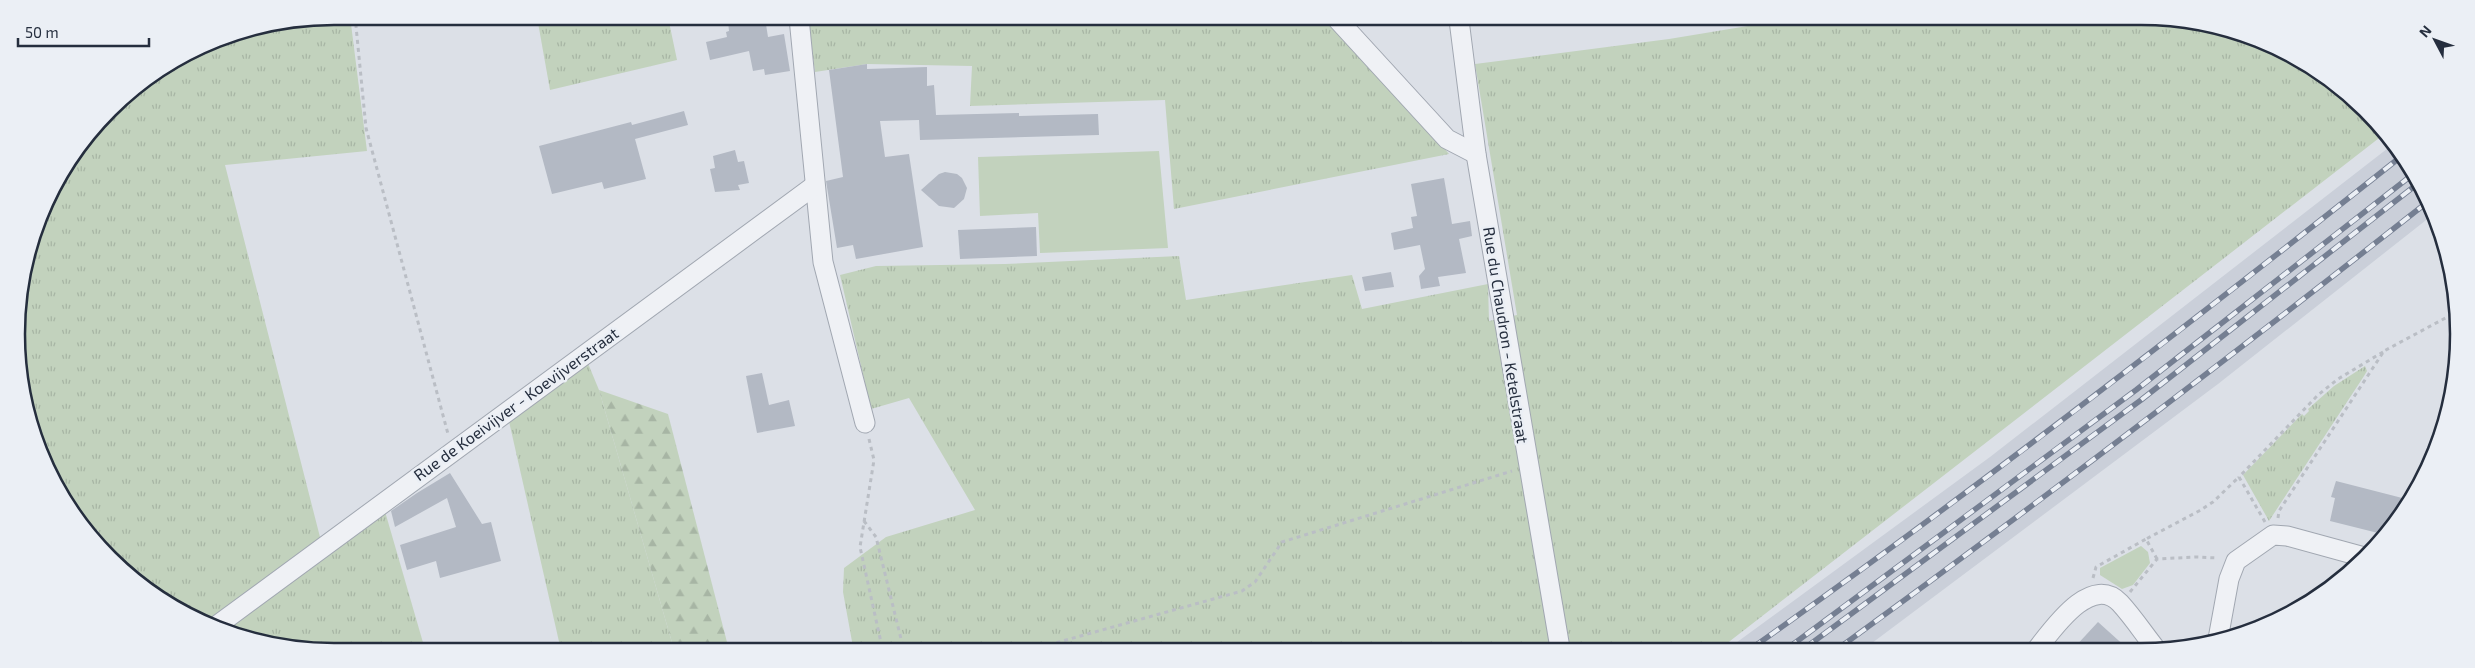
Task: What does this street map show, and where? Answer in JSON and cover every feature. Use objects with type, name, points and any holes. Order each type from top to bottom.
[{"type":"street","points":[[800,25],[823,262],[865,423]]},
{"type":"street","points":[[1342,25],[1447,139],[1460,148],[1476,154]]},
{"type":"street","name":"Rue du Chaudron - Ketelstraat","points":[[1461,25],[1476,154],[1527,466],[1559,643]]},
{"type":"street","name":"Rue de Koeivijver - Koevijverstraat","points":[[222,622],[814,186]]},
{"type":"street","points":[[2219,632],[2229,579],[2236,562],[2273,535],[2282,530],[2356,555]]},
{"type":"street","points":[[2042,643],[2073,605],[2094,596],[2105,594],[2119,602],[2151,643]]},
{"type":"path","points":[[356,25],[366,128],[452,451]]},
{"type":"path","points":[[2094,596],[2093,576],[2096,567],[2213,502],[2318,395],[2338,378],[2449,317]]},
{"type":"path","points":[[2282,530],[2279,511],[2384,351]]},
{"type":"path","points":[[865,423],[874,460],[860,547],[881,643]]},
{"type":"path","points":[[1055,643],[1242,591],[1255,582],[1282,542],[1527,466]]},
{"type":"path","points":[[2238,477],[2268,527]]},
{"type":"path","points":[[864,521],[876,537],[902,643]]},
{"type":"path","points":[[2146,539],[2157,559]]},
{"type":"path","points":[[2157,559],[2226,558],[2236,562]]},
{"type":"path","points":[[2119,602],[2144,578],[2157,559]]},
{"type":"shaded area","points":[[2388,148],[2398,162],[2418,197],[2427,219],[2218,384],[1872,643],[1736,643],[1990,457]]},
{"type":"green space","points":[[351,25],[367,151],[225,165],[321,541],[215,619],[179,602],[146,579],[102,538],[77,506],[57,471],[41,433],[31,394],[26,354],[26,314],[31,274],[41,235],[57,197],[66,179],[89,146],[130,102],[179,66],[235,41],[294,28]]},
{"type":"green space","points":[[538,25],[670,25],[677,60],[550,90]]},
{"type":"green space","points":[[809,25],[1336,25],[1400,94],[1449,154],[1174,209],[1165,100],[970,106],[972,66],[867,64],[815,72]]},
{"type":"green space","points":[[1754,25],[2141,25],[2181,28],[2240,41],[2296,66],[2345,102],[2379,138],[1727,643],[852,643],[843,592],[844,568],[886,537],[975,510],[909,398],[871,409],[840,275],[876,266],[1005,264],[1179,256],[1186,300],[1352,275],[1362,309],[1488,284],[1489,321],[1517,315],[1475,64],[1669,39]]},
{"type":"green space","points":[[1159,151],[1168,248],[1040,253],[1038,213],[980,216],[978,157]]},
{"type":"green space","points":[[587,361],[599,390],[672,643],[559,643],[508,417]]},
{"type":"green space","points":[[2365,366],[2367,371],[2364,376],[2269,521],[2243,475],[2302,414],[2304,416],[2309,411],[2308,409],[2334,386]]},
{"type":"green space","points":[[599,390],[668,414],[727,643],[672,643]]},
{"type":"green space","points":[[384,508],[423,643],[314,642],[274,637],[227,624]]},
{"type":"green space","points":[[2141,546],[2148,552],[2150,563],[2133,585],[2122,589],[2100,575],[2100,568]]},
{"type":"building","points":[[728,25],[766,25],[768,37],[784,34],[790,71],[765,75],[764,69],[753,71],[749,51],[710,60],[706,42],[727,37],[726,32],[729,31]]},
{"type":"building","points":[[867,64],[867,69],[927,67],[927,86],[934,85],[936,115],[1019,113],[1019,116],[1098,114],[1099,135],[920,140],[919,120],[880,121],[885,157],[909,154],[923,247],[856,259],[853,245],[837,248],[826,181],[843,177],[829,70]]},
{"type":"building","points":[[684,111],[688,125],[635,139],[646,179],[604,189],[602,182],[552,194],[539,146],[631,122],[632,125]]},
{"type":"building","points":[[735,150],[738,162],[744,161],[749,183],[738,185],[740,190],[715,192],[710,169],[715,168],[713,156]]},
{"type":"building","points":[[945,172],[957,174],[962,178],[967,188],[964,199],[954,208],[939,206],[921,190],[939,174]]},
{"type":"building","points":[[1444,178],[1452,224],[1470,221],[1472,236],[1459,239],[1466,273],[1438,277],[1440,286],[1421,289],[1419,276],[1425,269],[1420,245],[1394,250],[1391,233],[1413,228],[1411,217],[1417,216],[1411,184]]},
{"type":"building","points":[[1036,227],[1037,256],[960,259],[958,230]]},
{"type":"building","points":[[1391,272],[1394,287],[1365,291],[1362,277]]},
{"type":"building","points":[[762,373],[769,405],[789,400],[795,426],[757,433],[746,376]]},
{"type":"building","points":[[450,473],[482,524],[491,522],[501,561],[440,578],[436,561],[407,570],[400,545],[456,527],[447,498],[395,527],[391,511]]},
{"type":"building","points":[[2336,481],[2403,498],[2377,533],[2330,521],[2335,498],[2331,497]]},
{"type":"building","points":[[2098,622],[2121,643],[2079,643]]},
{"type":"railway","points":[[1759,643],[1835,589],[2081,406],[2397,160]]},
{"type":"railway","points":[[1795,643],[2136,390],[2408,178]]},
{"type":"railway","points":[[1812,643],[2141,400],[2413,187]]},
{"type":"railway","points":[[1846,643],[2134,429],[2422,206]]}]
